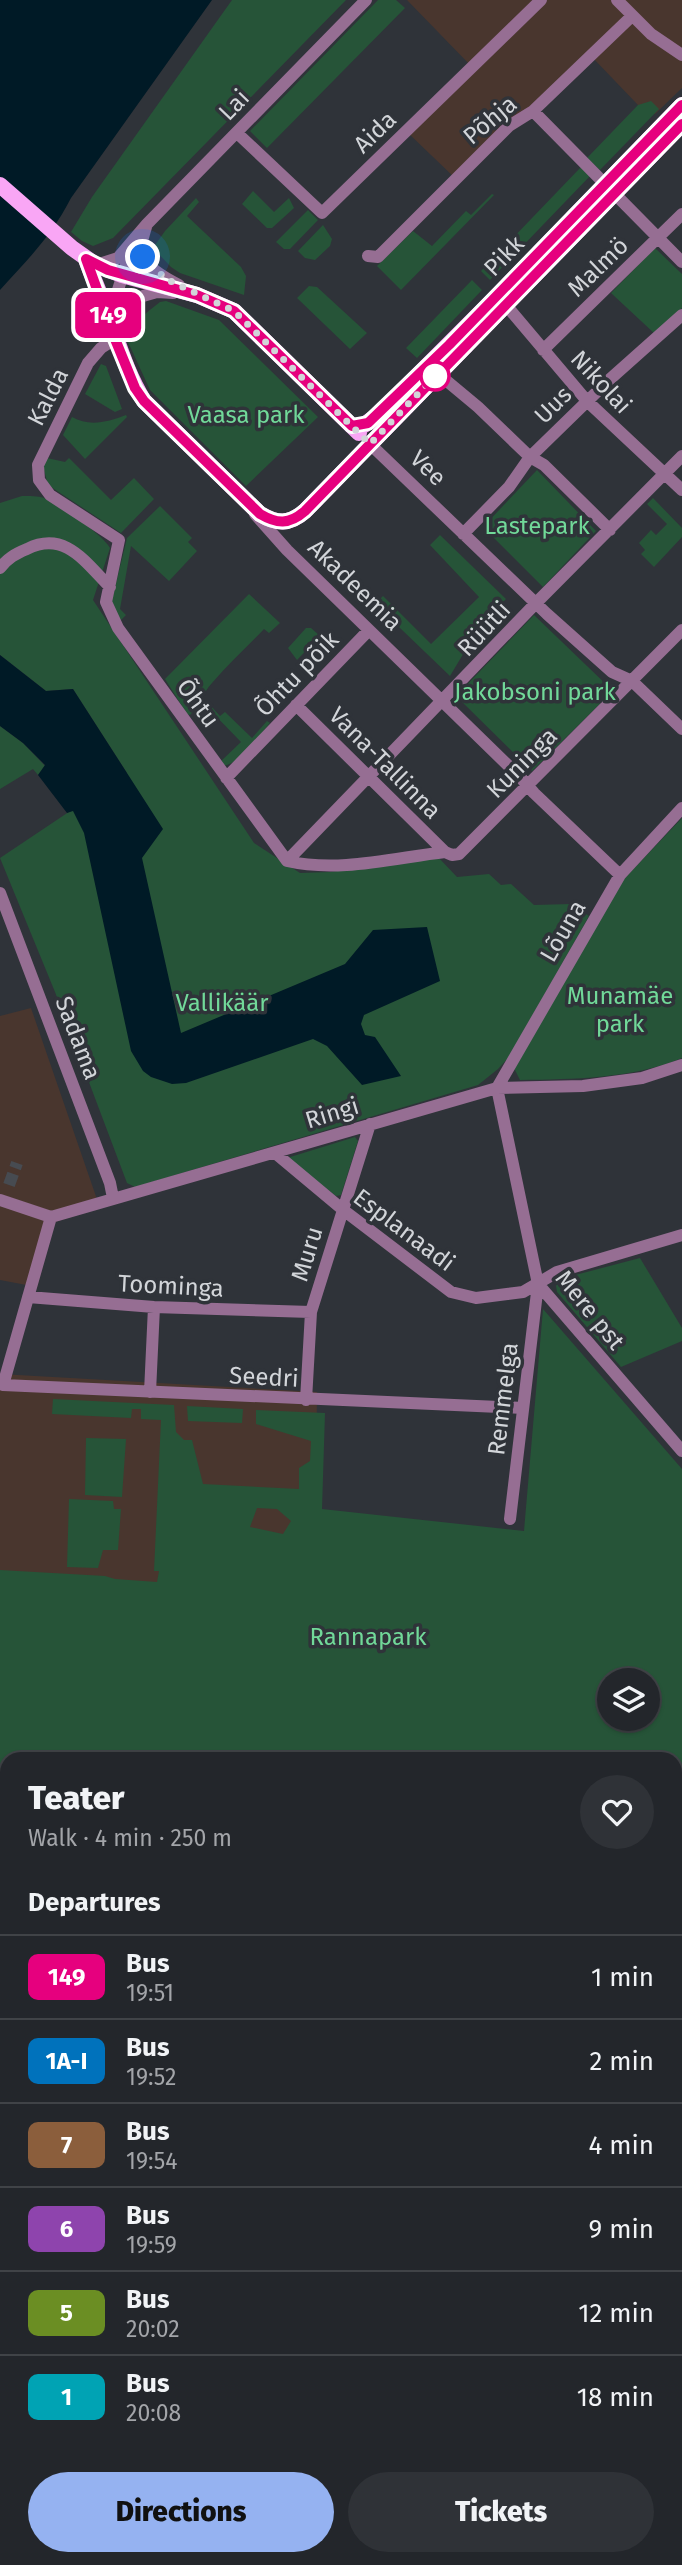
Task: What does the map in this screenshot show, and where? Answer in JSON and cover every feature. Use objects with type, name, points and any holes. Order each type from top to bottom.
[{"type":"main road","name":"Pikk","points":[[610,189],[682,105]]},
{"type":"main road","name":"Pikk","points":[[246,503],[273,522],[291,521],[305,511],[501,300],[610,189],[682,124]]},
{"type":"main road","points":[[0,185],[91,262]]},
{"type":"main road","name":"Vee","points":[[91,262],[122,275],[197,295],[234,311],[370,444]]},
{"type":"main road","name":"Akadeemia","points":[[91,262],[115,339],[135,388],[144,401],[246,503]]},
{"type":"main road","name":"Pikk","points":[[352,426],[368,423],[501,300]]},
{"type":"street","name":"Lai","points":[[91,262],[118,258],[147,224],[366,0]]},
{"type":"street","name":"Aida","points":[[237,133],[322,213],[541,0]]},
{"type":"street","points":[[617,0],[651,34],[682,55]]},
{"type":"street","name":"Põhja","points":[[373,256],[509,126],[533,111],[632,16]]},
{"type":"street","points":[[533,111],[682,262]]},
{"type":"street","name":"Malmö","points":[[543,350],[682,214]]},
{"type":"street","points":[[147,224],[141,251],[143,257],[166,279],[197,295]]},
{"type":"street","name":"Lai","points":[[109,318],[134,239]]},
{"type":"street","points":[[115,339],[125,313],[143,296],[158,292],[197,295]]},
{"type":"street","name":"Nikolai","points":[[501,300],[587,401],[682,490]]},
{"type":"street","name":"Uus","points":[[464,534],[509,486],[530,457],[682,315]]},
{"type":"street","name":"Kalda","points":[[47,444],[93,355],[115,339]]},
{"type":"street","points":[[448,382],[530,457],[544,465],[606,526]]},
{"type":"street","name":"Õhtu","points":[[47,444],[38,465],[38,480],[50,495],[120,540],[106,602],[118,628],[287,861]]},
{"type":"street","name":"Vee","points":[[370,444],[536,603],[612,672],[632,681],[682,729]]},
{"type":"street","name":"Rüütli","points":[[287,861],[443,701],[606,526],[682,456]]},
{"type":"street","name":"Akadeemia","points":[[246,503],[268,530],[620,875]]},
{"type":"street","points":[[0,568],[8,558],[41,542],[51,542],[76,554],[110,587]]},
{"type":"street","name":"Õhtu põik","points":[[226,778],[369,630]]},
{"type":"street","name":"Kuninga","points":[[445,852],[459,854],[682,630]]},
{"type":"street","name":"Vana-Tallinna","points":[[296,705],[445,852]]},
{"type":"street","name":"Lõuna","points":[[497,1088],[620,875],[682,808]]},
{"type":"street","points":[[287,861],[311,867],[445,852]]},
{"type":"street","name":"Sadama","points":[[0,893],[59,1045],[110,1183],[113,1198]]},
{"type":"street","name":"Ringi","points":[[51,1217],[497,1088],[583,1086],[642,1078],[682,1065]]},
{"type":"street","name":"Mere pst","points":[[497,1088],[538,1284],[682,1451]]},
{"type":"street","name":"Muru","points":[[306,1400],[311,1312],[370,1124]]},
{"type":"street","name":"Esplanaadi","points":[[275,1153],[342,1209],[451,1292],[476,1298],[523,1292],[557,1272],[682,1235]]},
{"type":"street","points":[[0,1200],[51,1217],[28,1297]]},
{"type":"street","name":"Remmelga","points":[[510,1519],[538,1284]]},
{"type":"street","name":"Toominga","points":[[28,1297],[153,1307],[311,1312]]},
{"type":"street","name":"Seedri","points":[[28,1297],[3,1385],[523,1408]]},
{"type":"street","points":[[150,1392],[153,1307]]},
{"type":"shaded area","points":[[407,0],[682,0],[682,88],[655,114],[638,105],[591,56],[456,179],[406,131],[472,67]]},
{"type":"shaded area","points":[[31,1008],[100,1208],[55,1222],[37,1287],[0,1280],[0,1016]]},
{"type":"shaded area","points":[[0,1374],[317,1392],[316,1485],[257,1576],[142,1611],[0,1591]]},
{"type":"green space","points":[[232,0],[346,0],[113,238],[93,246],[82,241],[71,232],[92,197]]},
{"type":"green space","points":[[378,0],[396,0],[405,8],[267,148],[250,131]]},
{"type":"green space","points":[[651,101],[659,109],[600,170],[587,158],[638,105]]},
{"type":"green space","points":[[581,167],[590,176],[490,280],[481,271]]},
{"type":"green space","points":[[253,191],[274,212],[289,198],[294,208],[272,228],[267,228],[242,204]]},
{"type":"green space","points":[[494,195],[401,290],[377,266],[413,231],[432,246],[466,211],[471,215]]},
{"type":"green space","points":[[196,198],[199,202],[187,216],[241,267],[246,276],[244,295],[180,273],[153,248]]},
{"type":"green space","points":[[308,210],[318,220],[290,249],[284,249],[276,242]]},
{"type":"green space","points":[[323,225],[332,239],[330,246],[315,260],[305,258],[298,251]]},
{"type":"green space","points":[[655,248],[682,274],[682,308],[655,334],[611,293]]},
{"type":"green space","points":[[472,280],[482,290],[417,358],[406,348]]},
{"type":"green space","points":[[309,286],[317,287],[367,333],[350,349],[297,298]]},
{"type":"green space","name":"Vaasa park","points":[[166,301],[219,320],[318,417],[246,486],[150,390],[128,342],[140,319],[160,302]]},
{"type":"green space","points":[[101,364],[106,366],[122,409],[115,412],[85,394]]},
{"type":"green space","points":[[126,415],[85,459],[63,435],[72,417],[85,422],[99,422]]},
{"type":"green space","points":[[47,458],[65,462],[69,458],[111,500],[134,478],[154,499],[121,533],[48,485],[43,466]]},
{"type":"green space","name":"Lastepark","points":[[537,470],[596,531],[543,587],[483,527]]},
{"type":"green space","name":"Vallikäär","points":[[22,496],[42,497],[51,501],[90,528],[110,548],[93,600],[254,843],[300,873],[330,872],[438,857],[457,877],[489,874],[501,885],[511,884],[534,905],[571,904],[589,916],[509,1057],[498,1069],[478,1085],[135,1187],[127,1183],[55,992],[0,858],[127,773],[73,689],[46,691],[0,655],[0,503]]},
{"type":"green space","points":[[653,498],[682,528],[682,537],[654,567],[641,554],[645,550],[639,543],[651,530],[656,535],[667,524],[647,504]]},
{"type":"green space","points":[[160,506],[192,538],[188,542],[197,551],[169,581],[131,546],[120,609],[126,615],[121,620],[112,610],[112,600],[127,538]]},
{"type":"green space","points":[[440,535],[506,599],[480,626],[450,676],[375,604],[383,596],[431,644],[479,597],[430,545]]},
{"type":"green space","points":[[249,594],[280,623],[269,633],[264,629],[224,669],[190,715],[187,714],[165,679]]},
{"type":"green space","name":"Jakobsoni park","points":[[534,615],[613,691],[532,771],[456,696]]},
{"type":"green space","points":[[306,628],[311,628],[320,636],[297,660],[288,648]]},
{"type":"green space","points":[[210,705],[220,716],[225,712],[252,738],[267,721],[270,723],[242,755],[222,766],[219,763],[241,742],[208,708]]},
{"type":"green space","points":[[0,726],[23,743],[45,766],[38,775],[33,769],[0,789]]},
{"type":"green space","name":"Munamäe park","points":[[682,818],[682,1058],[623,1074],[520,1080],[514,1068],[623,880]]},
{"type":"green space","points":[[355,1137],[358,1141],[341,1195],[336,1196],[287,1158]]},
{"type":"green space","points":[[640,1258],[682,1328],[682,1341],[621,1367],[557,1292],[556,1286],[560,1279]]},
{"type":"green space","name":"Rannapark","points":[[543,1309],[682,1469],[682,1752],[0,1752],[0,1570],[157,1582],[159,1571],[154,1571],[161,1420],[141,1419],[141,1409],[132,1409],[131,1418],[52,1414],[53,1399],[174,1405],[176,1432],[184,1440],[192,1440],[203,1484],[299,1489],[299,1468],[310,1461],[311,1441],[256,1424],[256,1410],[325,1413],[322,1509],[524,1531]],"holes":[[[257,1508],[277,1509],[291,1521],[283,1534],[250,1527]]]},
{"type":"green space","points":[[187,1406],[243,1409],[242,1423],[188,1421]]},
{"type":"green space","points":[[86,1438],[126,1439],[122,1497],[85,1495]]},
{"type":"green space","points":[[69,1499],[113,1501],[114,1509],[121,1509],[118,1550],[103,1550],[98,1568],[67,1567]]},
{"type":"water","points":[[0,0],[212,0],[71,198],[47,236],[0,290]]},
{"type":"water","points":[[0,655],[46,691],[73,689],[163,829],[142,858],[181,1033],[345,964],[373,930],[427,927],[440,981],[364,1015],[361,1024],[365,1035],[375,1037],[401,1076],[362,1085],[327,1046],[313,1039],[186,1083],[172,1084],[151,1077],[143,1071],[131,1051],[84,833],[73,811],[67,813],[38,775],[45,765],[23,743],[0,726]]},
{"type":"tunnel","points":[[9,1185],[17,1163]]},
{"type":"bus line","name":"149","points":[[682,105],[449,345],[368,423],[360,426],[352,426],[234,311],[197,295],[122,275],[86,259],[135,388],[144,401],[246,503],[273,522],[291,521],[305,511],[682,124]]},
{"type":"route","points":[[143,257],[166,279],[234,311],[370,444],[435,376]]}]
